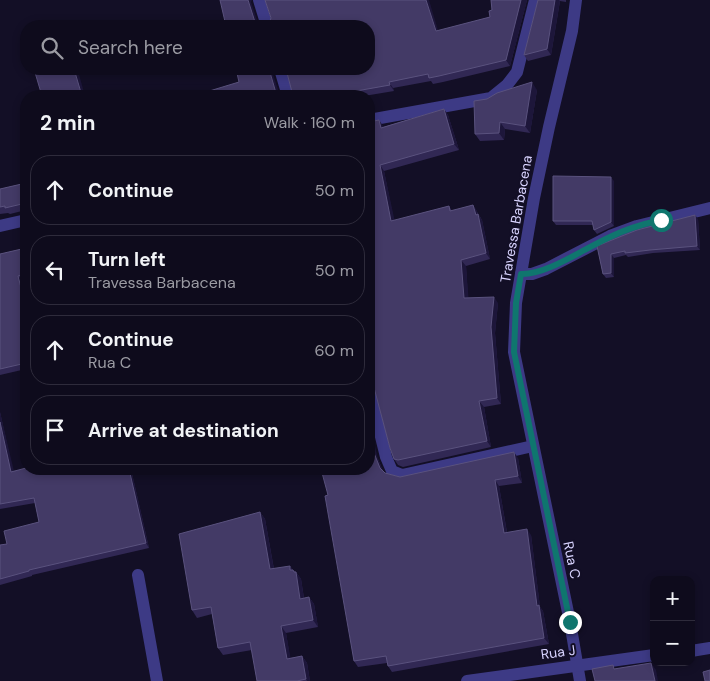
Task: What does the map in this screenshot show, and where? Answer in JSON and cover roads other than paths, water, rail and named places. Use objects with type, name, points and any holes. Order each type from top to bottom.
[{"type":"street","points":[[259,0],[265,20]]},
{"type":"street","points":[[375,119],[491,98],[507,85],[517,72],[535,0]]},
{"type":"street","name":"Travessa Barbacena","points":[[533,446],[514,352],[516,303],[549,127],[572,31],[576,0]]},
{"type":"street","points":[[282,75],[286,90]]},
{"type":"street","points":[[521,274],[532,274],[546,269],[610,236],[637,226],[710,208]]},
{"type":"street","points":[[0,226],[20,221]]},
{"type":"street","points":[[375,412],[392,470],[402,475],[533,446]]},
{"type":"street","name":"Rua C","points":[[533,446],[580,681]]},
{"type":"street","points":[[138,575],[157,681]]},
{"type":"street","points":[[695,650],[710,648]]},
{"type":"street","name":"Rua J","points":[[467,681],[650,656]]}]
